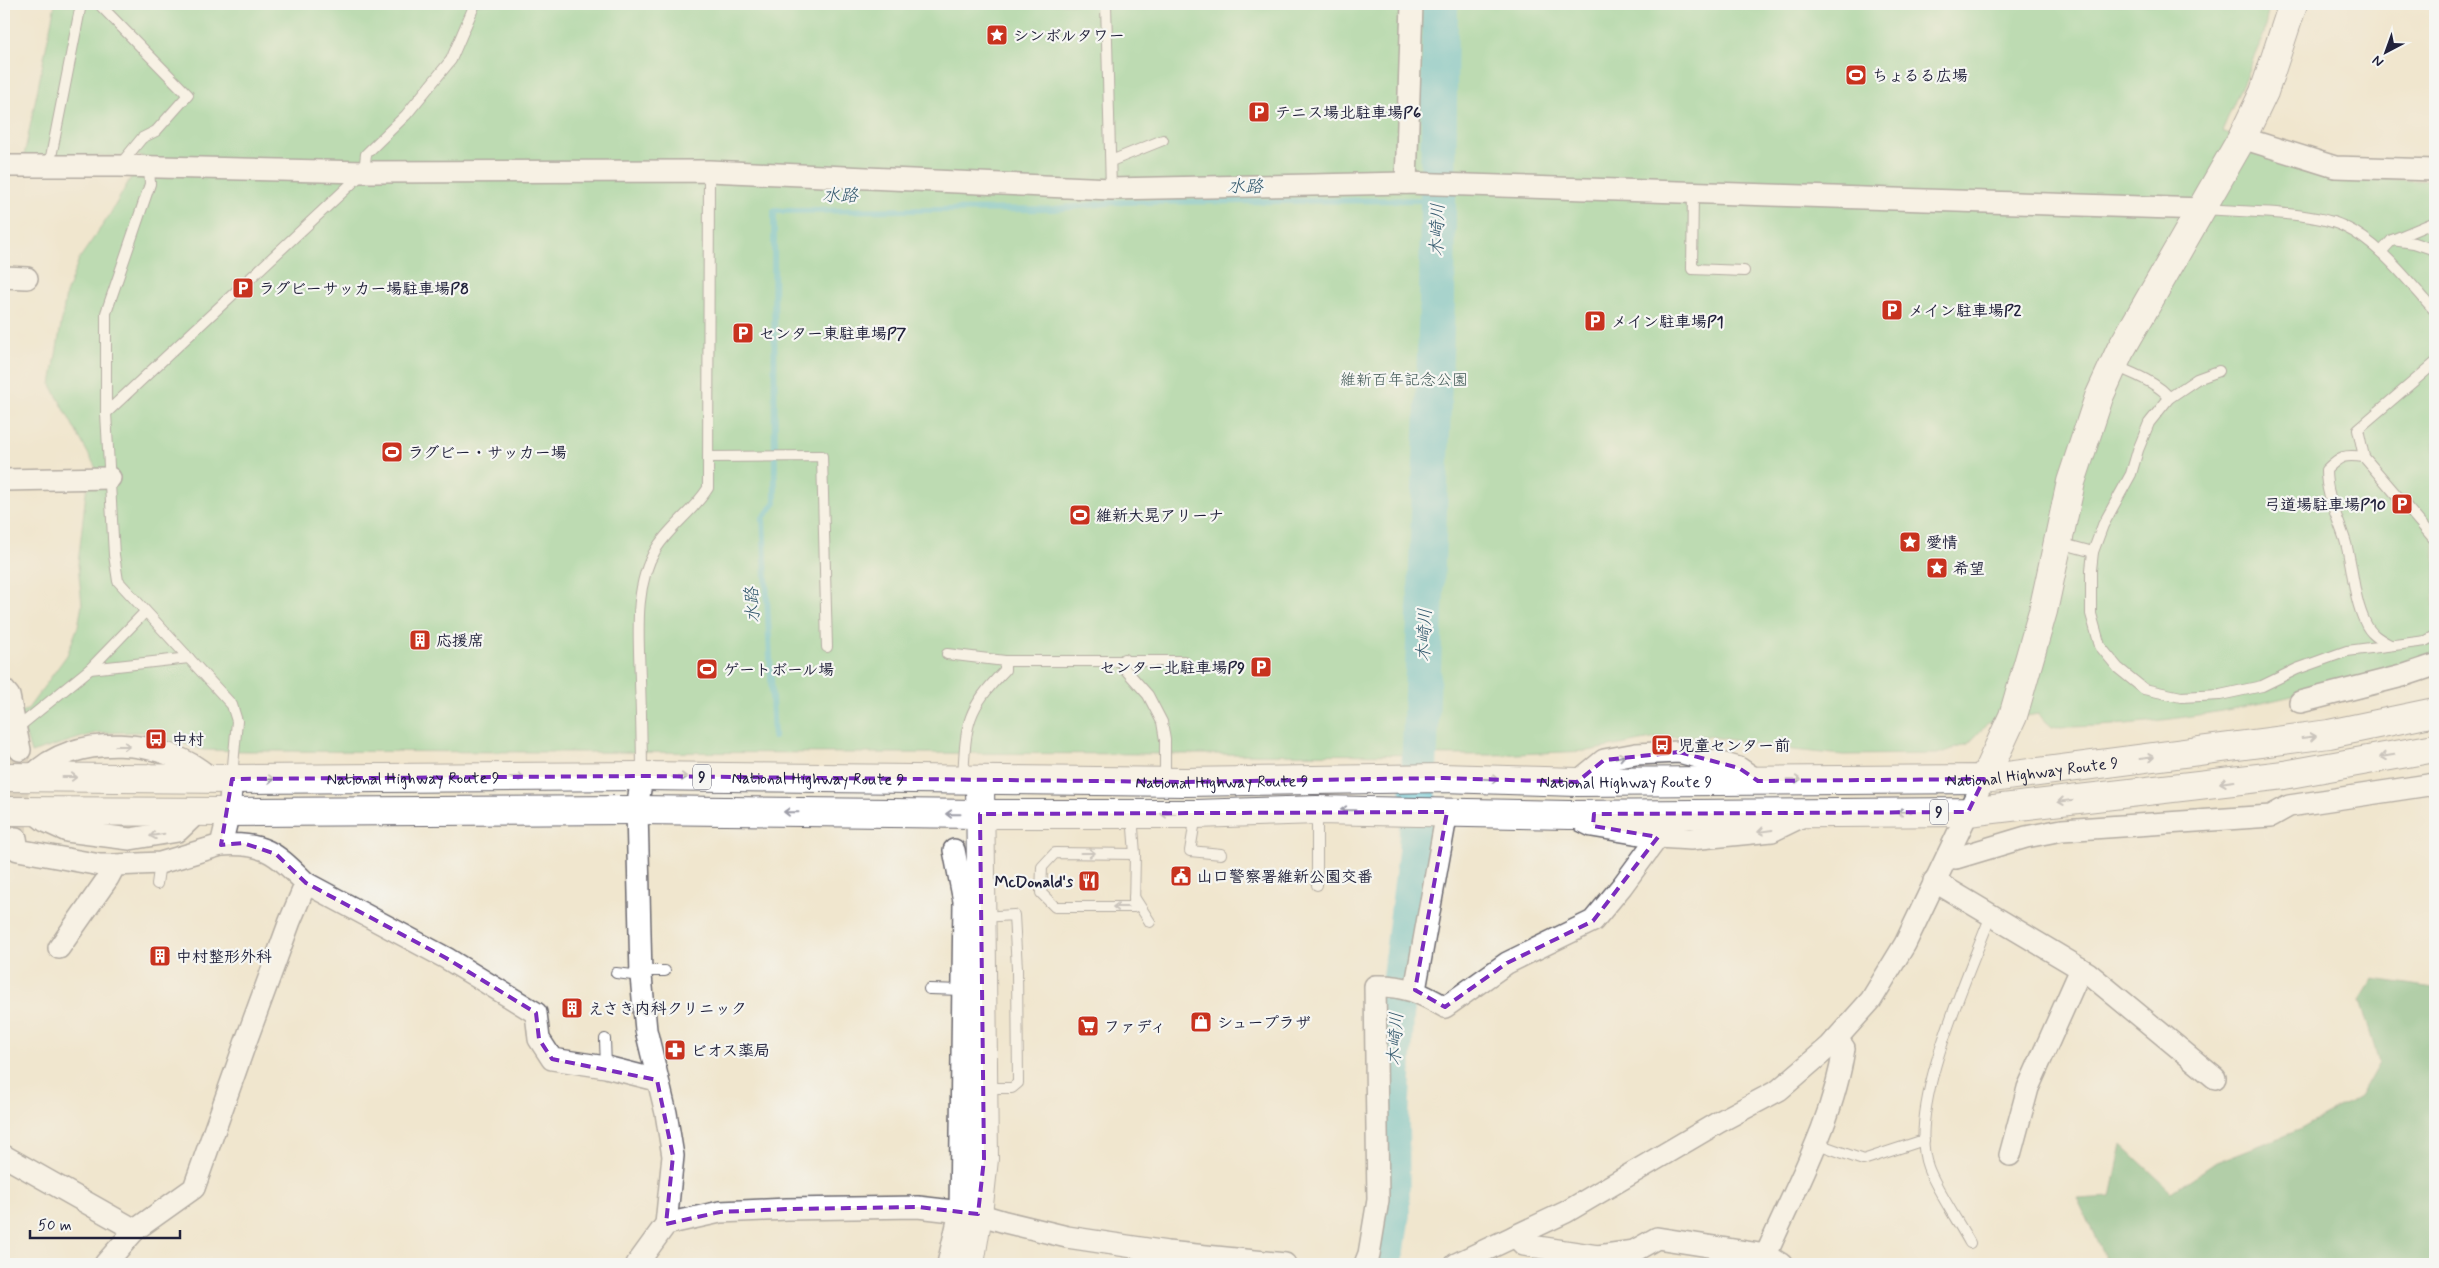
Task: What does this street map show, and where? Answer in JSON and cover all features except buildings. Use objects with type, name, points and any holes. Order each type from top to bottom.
[{"type":"main road","points":[[1984,779],[2013,716],[2043,611],[2071,482],[2084,438],[2114,365],[2242,138],[2264,92],[2293,4]]},
{"type":"main road","name":"National Highway Route 9","points":[[4,777],[642,776],[971,781],[1442,778],[1577,782],[1984,779],[2329,734],[2435,712]]},
{"type":"main road","name":"National Highway Route 9","points":[[4,811],[637,810],[980,814],[1196,814],[1317,810],[1569,815],[1968,812],[2284,775],[2435,748]]},
{"type":"main road","points":[[970,1264],[969,1213],[984,1159],[982,1088],[972,991],[981,917],[980,814],[971,781]]},
{"type":"street","points":[[1406,183],[1412,4]]},
{"type":"street","points":[[2242,138],[2335,167],[2435,170]]},
{"type":"street","points":[[4,166],[49,168],[149,166],[364,172],[709,171],[1111,189],[1406,183],[2203,209]]},
{"type":"street","points":[[4,277],[27,278]]},
{"type":"street","points":[[4,480],[110,478]]},
{"type":"street","points":[[2300,702],[2402,676],[2435,665]]},
{"type":"street","points":[[4,690],[9,696],[18,740]]},
{"type":"street","points":[[637,1264],[666,1224],[673,1156],[666,1113],[646,1030],[641,973],[637,810],[642,776]]},
{"type":"street","points":[[221,778],[228,812],[221,845]]},
{"type":"street","points":[[1456,1264],[1566,1212],[1719,1122],[1779,1090],[1836,1039],[1870,1000],[1905,944],[1984,779]]},
{"type":"street","points":[[1947,857],[1963,856],[2026,837],[2062,830],[2270,816],[2289,806],[2435,784]]},
{"type":"street","points":[[1415,990],[1442,812]]},
{"type":"street","points":[[1569,815],[1592,826],[1658,837],[1691,839],[1772,831],[1810,812]]},
{"type":"street","points":[[1365,1264],[1369,1254],[1378,1200],[1375,986],[1387,985],[1415,990],[1445,1007],[1506,963],[1593,921],[1622,886],[1658,837]]},
{"type":"street","points":[[13,846],[100,865],[160,862],[221,845],[243,843],[276,854],[306,883],[446,958],[536,1013],[539,1039],[552,1059],[606,1068],[657,1080]]},
{"type":"street","points":[[948,1264],[969,1213],[972,991],[964,901],[954,850]]},
{"type":"street","points":[[59,948],[115,865]]},
{"type":"street","points":[[1934,882],[2081,969],[2215,1078]]},
{"type":"street","points":[[105,1264],[135,1230],[194,1188],[253,1022],[306,883]]},
{"type":"street","points":[[2010,1155],[2028,1088],[2081,969]]},
{"type":"street","points":[[1515,1236],[1524,1244],[1598,1256],[1634,1251],[1657,1238],[1773,1259],[1840,1074],[1844,1048],[1836,1039]]},
{"type":"street","points":[[4,1156],[135,1230]]},
{"type":"street","points":[[666,1224],[720,1212],[918,1207],[969,1213],[1067,1237],[1167,1252],[1285,1264]]},
{"type":"lane","points":[[49,168],[81,4]]},
{"type":"lane","points":[[99,4],[188,96],[156,131],[142,138],[118,166]]},
{"type":"lane","points":[[106,413],[364,172],[366,154],[406,115],[451,60],[475,4]]},
{"type":"lane","points":[[1106,4],[1111,189]]},
{"type":"lane","points":[[1111,161],[1163,140]]},
{"type":"lane","points":[[149,166],[150,184],[106,312],[106,413],[114,555],[118,581],[232,705],[237,721],[221,778]]},
{"type":"lane","points":[[642,776],[639,632],[642,591],[647,568],[657,548],[699,502],[708,488],[709,171]]},
{"type":"lane","points":[[1693,192],[1692,269],[1744,271]]},
{"type":"lane","points":[[2203,209],[2314,218],[2343,226],[2381,252],[2435,311]]},
{"type":"lane","points":[[2381,252],[2392,240],[2435,222]]},
{"type":"lane","points":[[2392,240],[2414,243],[2435,250]]},
{"type":"lane","points":[[2435,363],[2358,429],[2364,457],[2435,540]]},
{"type":"lane","points":[[2114,365],[2158,387],[2166,392],[2169,398]]},
{"type":"lane","points":[[2219,371],[2197,379],[2169,398],[2149,423],[2131,474],[2103,525],[2093,552],[2091,614],[2100,646],[2118,668],[2144,689],[2181,697],[2220,695],[2262,686],[2297,669],[2339,653],[2390,645],[2426,642],[2435,636]]},
{"type":"lane","points":[[2364,457],[2346,454],[2335,461],[2326,470],[2326,482],[2330,501],[2345,541],[2364,621],[2372,634],[2390,645]]},
{"type":"lane","points":[[709,457],[822,456],[827,647]]},
{"type":"lane","points":[[2058,543],[2093,552]]},
{"type":"lane","points":[[18,740],[145,612]]},
{"type":"lane","points":[[947,654],[1004,661],[1124,659],[1184,661]]},
{"type":"lane","points":[[90,669],[189,658]]},
{"type":"lane","points":[[1124,659],[1124,668],[1148,695],[1162,722],[1166,740],[1165,780]]},
{"type":"lane","points":[[971,781],[965,734],[970,715],[982,693],[1005,670],[1004,661]]},
{"type":"lane","points":[[1317,810],[1317,885]]},
{"type":"lane","points":[[1132,814],[1135,854],[1134,907],[1056,907],[1041,893],[1042,867],[1055,853],[1135,854]]},
{"type":"lane","points":[[1196,814],[1190,851],[1221,854]]},
{"type":"lane","points":[[157,884],[160,862]]},
{"type":"lane","points":[[1134,897],[1150,922]]},
{"type":"lane","points":[[981,917],[1014,915],[1019,1057],[1018,1083],[1012,1088],[982,1088]]},
{"type":"lane","points":[[1970,1243],[1927,1166],[1922,1129],[1934,1070],[1991,915]]},
{"type":"lane","points":[[616,973],[664,971]]},
{"type":"lane","points":[[929,989],[972,991]]},
{"type":"lane","points":[[605,1039],[606,1068]]},
{"type":"lane","points":[[1815,1143],[1863,1160],[1924,1140]]},
{"type":"highlighted area","points":[[1679,752],[1739,768],[1758,781],[1984,779],[1968,812],[1594,814],[1593,826],[1658,837],[1593,921],[1507,963],[1445,1007],[1415,990],[1447,812],[980,814],[984,1159],[978,1214],[918,1207],[787,1209],[720,1212],[666,1224],[673,1156],[657,1080],[552,1059],[539,1039],[536,1013],[446,958],[306,883],[276,854],[243,843],[221,845],[232,779],[642,776],[1185,782],[1443,778],[1577,782],[1604,760]]},
{"type":"green space","name":"維新百年記念公園","points":[[55,4],[2269,4],[2264,34],[2222,131],[2268,157],[2327,177],[2435,181],[2435,657],[2294,696],[2198,715],[2101,726],[2052,727],[2038,714],[1988,723],[1968,744],[1937,754],[1843,755],[1793,750],[1707,736],[1657,738],[1588,751],[1492,755],[245,751],[203,750],[142,732],[96,733],[31,753],[19,712],[27,710],[67,655],[78,626],[82,605],[78,564],[86,492],[97,470],[51,385],[66,294],[79,259],[109,216],[143,156],[24,156]]},
{"type":"green space","points":[[2373,979],[2435,988],[2435,1264],[2108,1264],[2077,1199],[2111,1197],[2122,1145],[2172,1192],[2216,1162],[2299,1130],[2360,1096],[2379,1062],[2360,1000]]},
{"type":"waterway","name":"木崎川","points":[[1385,1264],[1392,1214],[1391,1121],[1397,999],[1416,851],[1437,303],[1440,4]]},
{"type":"waterway","name":"水路","points":[[774,737],[763,518],[775,503],[774,211],[1054,209],[1116,202],[1438,200]]},
{"type":"tunnel","points":[[16,838],[20,750]]},
{"type":"place","name":"シンボルタワー","points":[[997,35]]},
{"type":"place","name":"ちょるる広場","points":[[1856,75]]},
{"type":"place","name":"テニス場北駐車場P6","points":[[1259,112]]},
{"type":"place","name":"ラグビーサッカー場駐車場P8","points":[[243,288]]},
{"type":"place","name":"メイン駐車場P2","points":[[1892,310]]},
{"type":"place","name":"メイン駐車場P1","points":[[1595,321]]},
{"type":"place","name":"センター東駐車場P7","points":[[743,333]]},
{"type":"place","name":"ラグビー・サッカー場","points":[[392,452]]},
{"type":"place","name":"弓道場駐車場P10","points":[[2402,504]]},
{"type":"place","name":"維新大晃アリーナ","points":[[1080,515]]},
{"type":"place","name":"愛情","points":[[1910,542]]},
{"type":"place","name":"希望","points":[[1937,568]]},
{"type":"place","name":"応援席","points":[[420,640]]},
{"type":"place","name":"センター北駐車場P9","points":[[1261,667]]},
{"type":"place","name":"ゲートボール場","points":[[707,669]]},
{"type":"place","name":"中村","points":[[156,739]]},
{"type":"place","name":"児童センター前","points":[[1662,745]]},
{"type":"place","name":"山口警察署維新公園交番","points":[[1181,876]]},
{"type":"place","name":"McDonald's","points":[[1089,881]]},
{"type":"place","name":"中村整形外科","points":[[160,956]]},
{"type":"place","name":"えさき内科クリニック","points":[[572,1008]]},
{"type":"place","name":"シュープラザ","points":[[1201,1022]]},
{"type":"place","name":"ファディ","points":[[1088,1026]]},
{"type":"place","name":"ビオス薬局","points":[[675,1050]]}]
